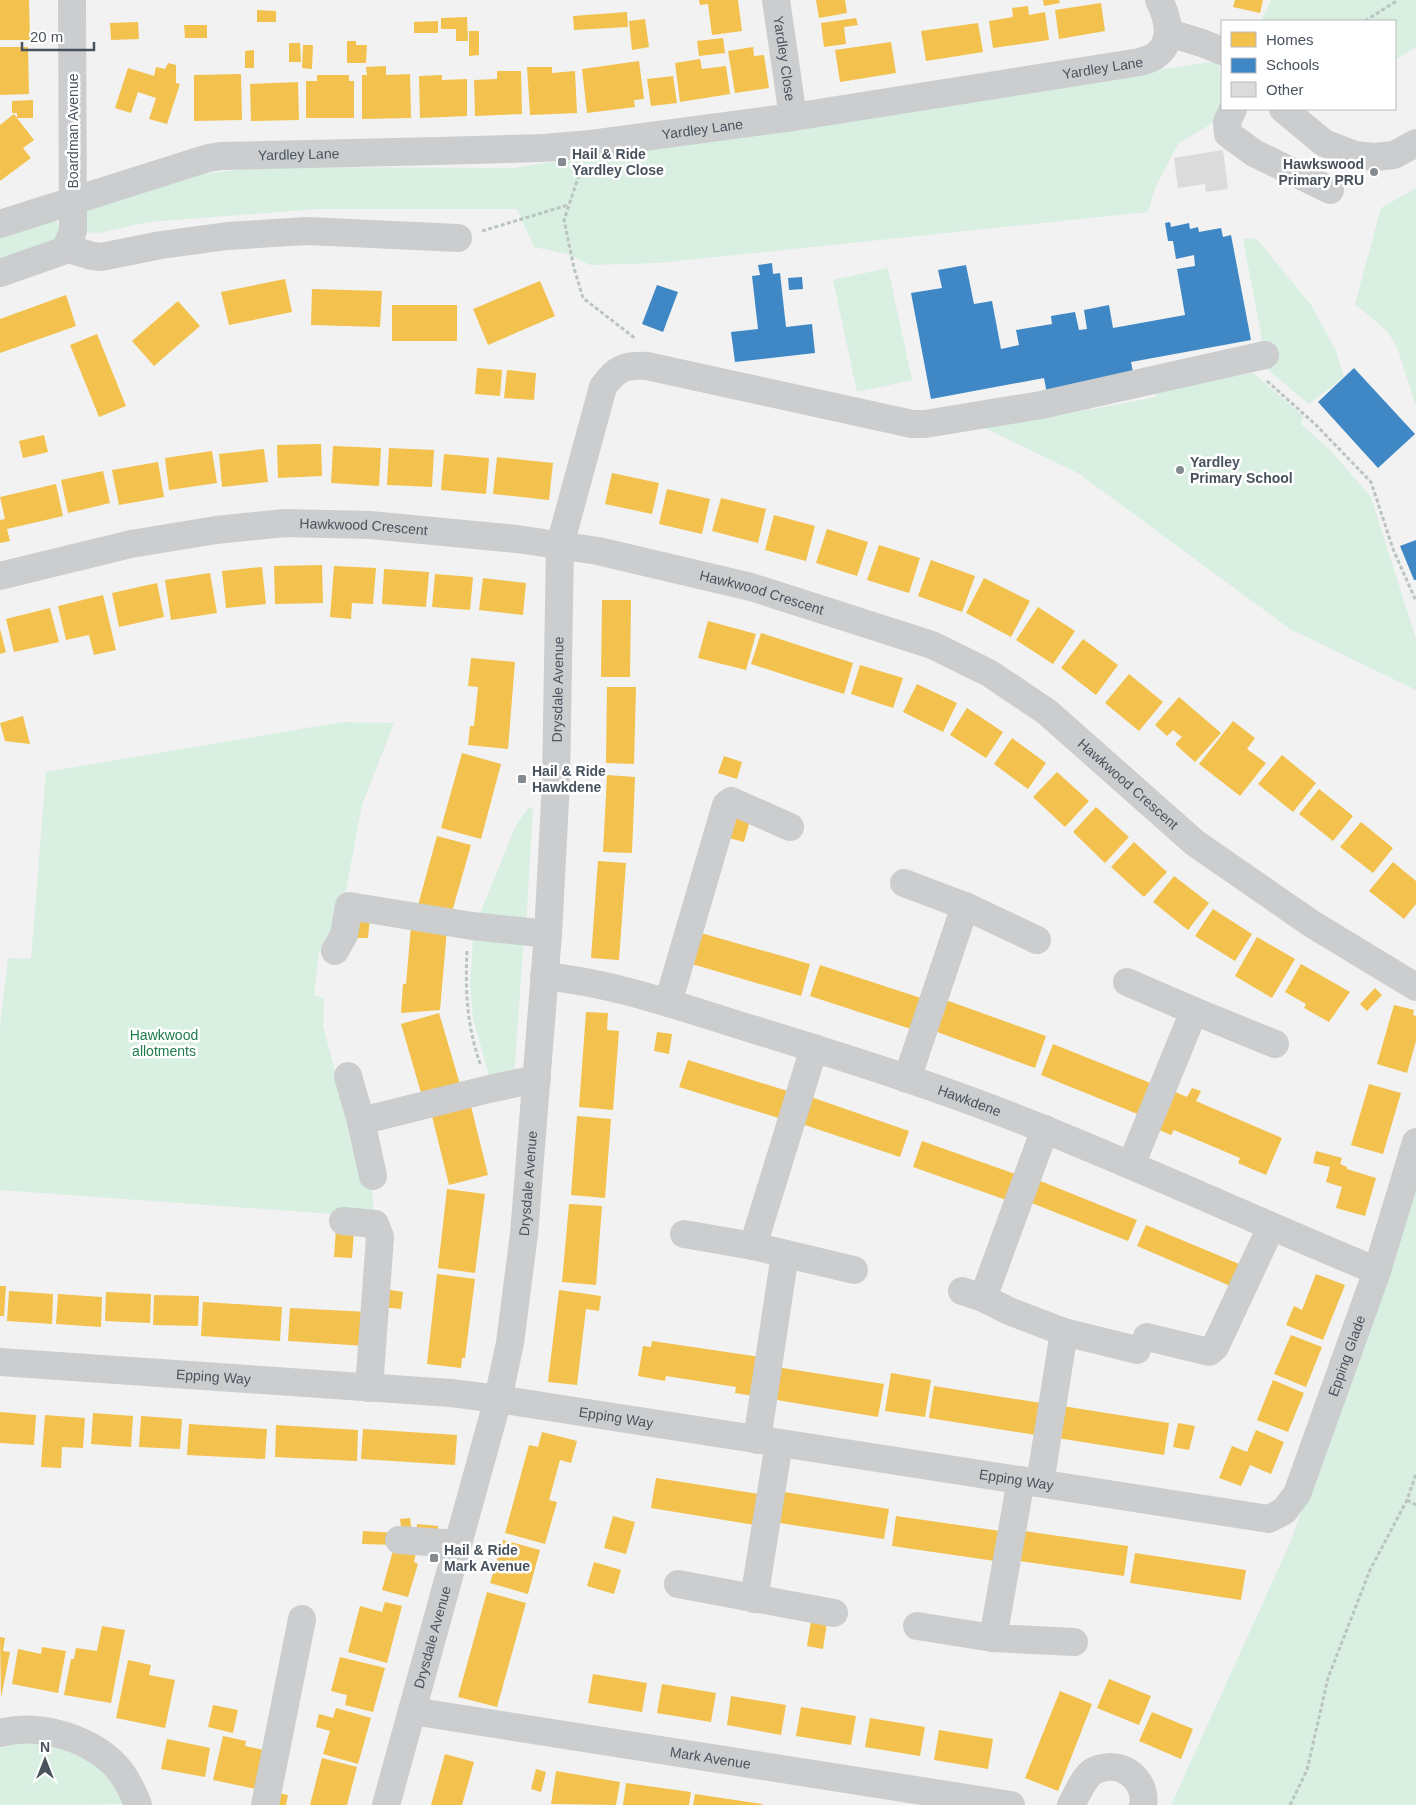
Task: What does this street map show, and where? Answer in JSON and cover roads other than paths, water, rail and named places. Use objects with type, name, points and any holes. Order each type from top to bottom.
[{"type":"street","name":"Boardman Avenue","points":[[72,0],[73,201]]},
{"type":"street","name":"Yardley Close","points":[[776,0],[793,117]]},
{"type":"street","name":"Yardley Lane","points":[[0,224],[208,158],[221,156],[543,148],[590,144],[793,117],[1140,62],[1155,56],[1164,47],[1164,14]]},
{"type":"street","name":"Yardley Lane","points":[[1164,14],[1202,43],[1221,51]]},
{"type":"street","points":[[1233,110],[1227,122],[1228,134],[1254,153],[1330,190]]},
{"type":"street","points":[[1284,110],[1324,143],[1355,155],[1374,157],[1394,155],[1416,143]]},
{"type":"street","points":[[0,273],[60,252],[66,248],[73,230],[73,201]]},
{"type":"street","points":[[66,248],[92,256],[101,256],[227,236],[307,230],[458,238]]},
{"type":"street","name":"Drysdale Avenue","points":[[386,1805],[498,1399],[510,1343],[524,1234],[548,934],[556,782],[560,545],[604,387],[611,376],[619,370],[631,366],[647,366],[912,424],[924,424],[1041,405],[1255,357]]},
{"type":"street","name":"Hawkwood Crescent","points":[[0,576],[131,544],[216,530],[285,523],[370,525],[517,539],[628,557],[750,587],[932,645],[989,673],[1047,712],[1195,843],[1312,924],[1416,987]]},
{"type":"street","points":[[668,1003],[726,804],[731,801],[790,827]]},
{"type":"street","points":[[904,884],[965,906],[1037,940]]},
{"type":"street","points":[[334,951],[344,935],[350,906],[472,926],[548,934]]},
{"type":"street","points":[[907,1079],[965,906]]},
{"type":"street","name":"Hawkdene","points":[[544,976],[588,982],[668,1003],[814,1048],[970,1101],[1045,1129],[1377,1271]]},
{"type":"street","points":[[1127,982],[1275,1044]]},
{"type":"street","points":[[1131,1166],[1194,1011]]},
{"type":"street","points":[[752,1246],[814,1048]]},
{"type":"street","points":[[348,1076],[361,1121],[373,1176]]},
{"type":"street","points":[[361,1121],[537,1079]]},
{"type":"street","points":[[1045,1129],[972,1294],[1009,1311],[1064,1332],[1209,1352],[1215,1346],[1271,1227]]},
{"type":"street","name":"Epping Glade","points":[[1228,1514],[1269,1519],[1284,1511],[1297,1494],[1377,1271],[1416,1142]]},
{"type":"street","points":[[343,1221],[375,1224],[380,1237],[370,1388]]},
{"type":"street","points":[[684,1234],[752,1246],[854,1270]]},
{"type":"street","points":[[754,1599],[785,1254]]},
{"type":"street","points":[[993,1638],[1031,1482],[1064,1332]]},
{"type":"street","name":"Epping Way","points":[[0,1362],[452,1393],[1228,1514]]},
{"type":"street","points":[[399,1540],[458,1544]]},
{"type":"street","points":[[678,1584],[834,1613]]},
{"type":"street","points":[[265,1805],[302,1618]]},
{"type":"street","points":[[917,1626],[993,1638],[1074,1642]]},
{"type":"street","name":"Mark Avenue","points":[[412,1711],[1011,1805]]},
{"type":"street","points":[[0,1733],[11,1730],[31,1729],[54,1732],[96,1750],[112,1762],[124,1776],[133,1790],[138,1805]]},
{"type":"street","points":[[1071,1805],[1092,1772],[1114,1766],[1136,1778],[1144,1792],[1144,1805]]},
{"type":"place","name":"Hail & Ride Yardley Close","points":[[562,162]]},
{"type":"place","name":"Hawkswood Primary PRU","points":[[1374,172]]},
{"type":"place","name":"Yardley Primary School","points":[[1180,470]]},
{"type":"place","name":"Hail & Ride Hawkdene","points":[[522,779]]},
{"type":"place","name":"Hail & Ride Mark Avenue","points":[[434,1558]]},
{"type":"park label","name":"Hawkwood allotments","points":[[164,1044]]}]
